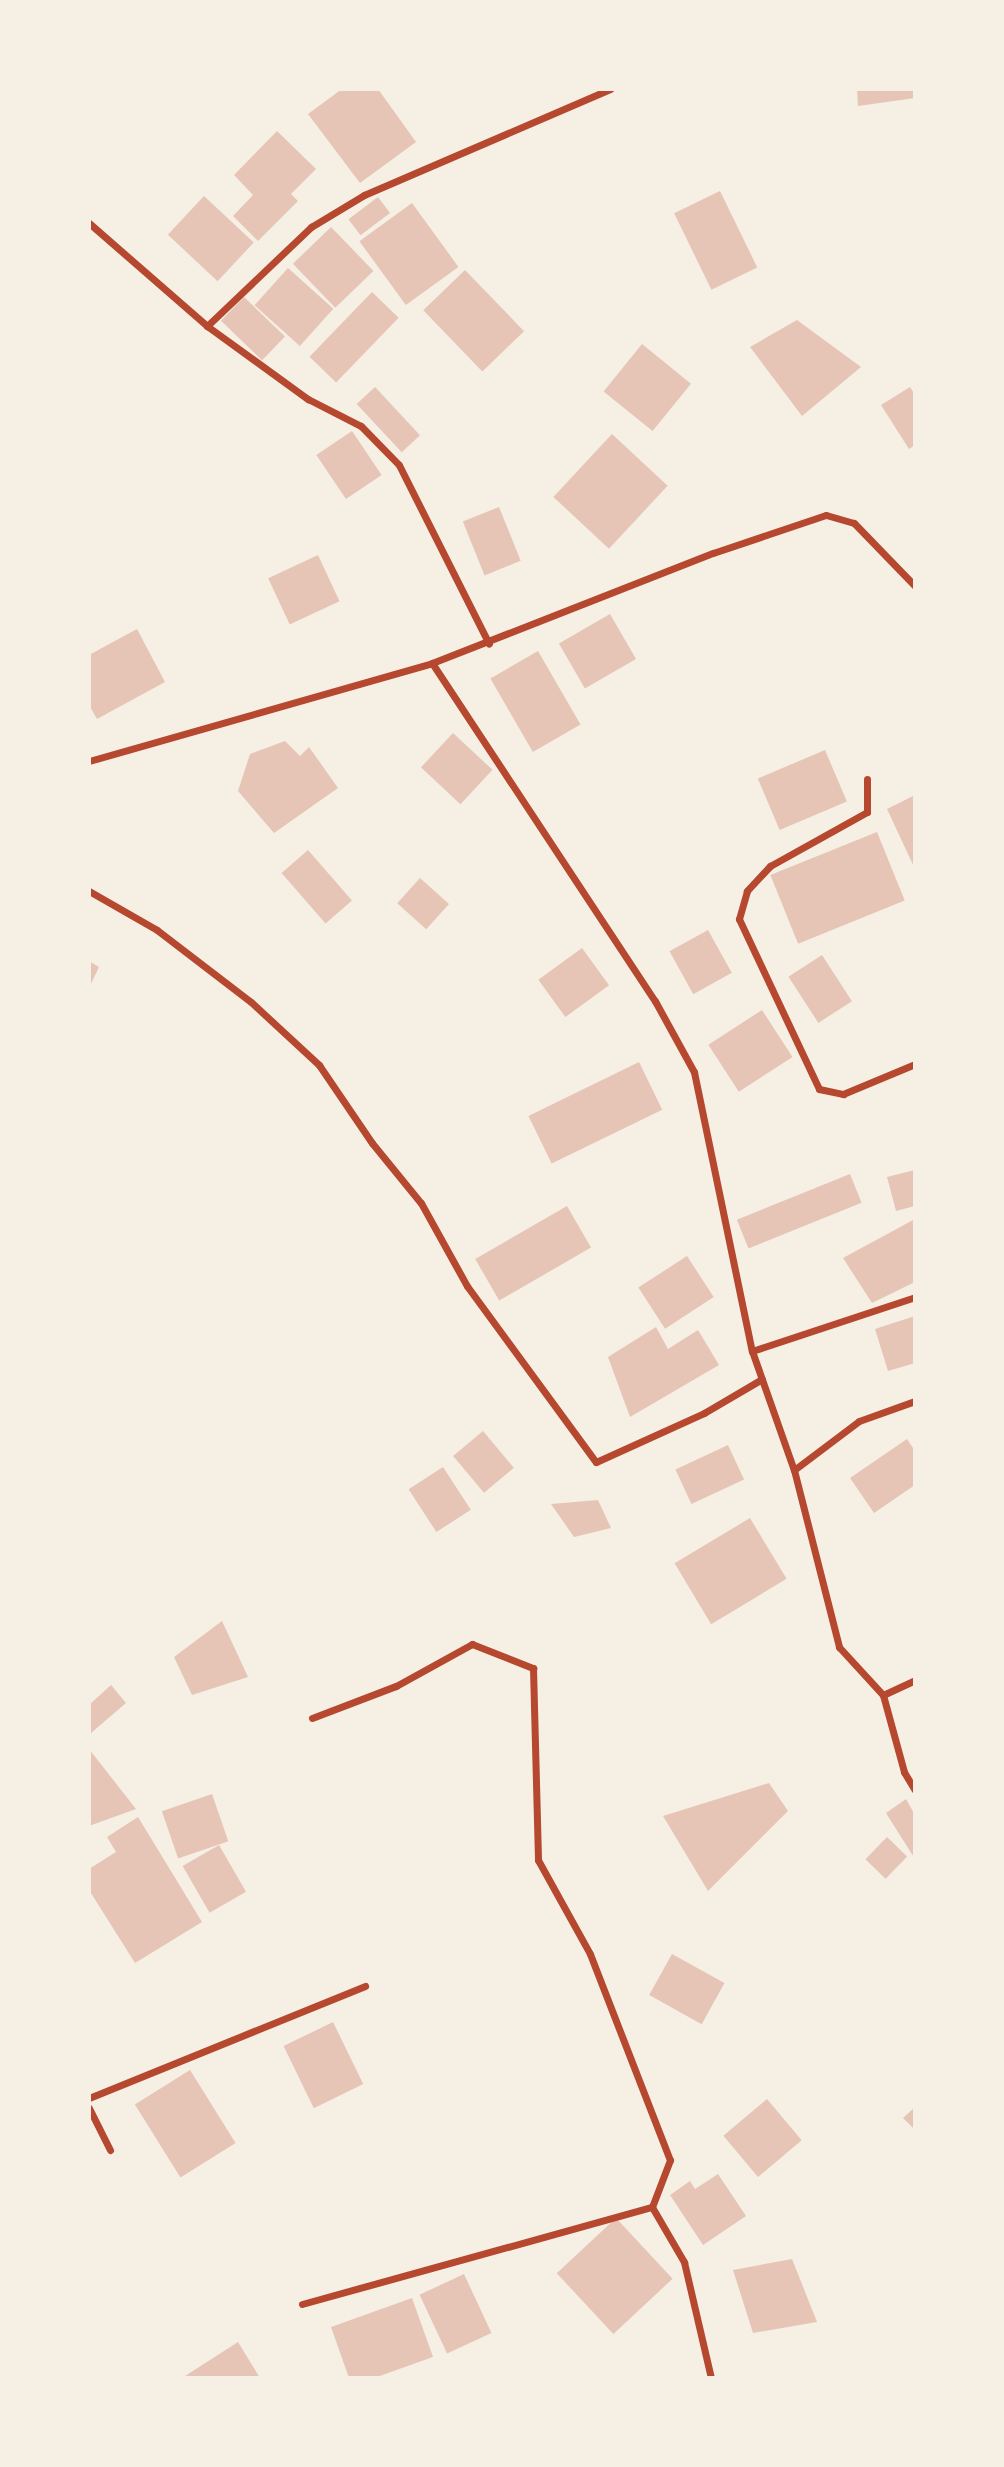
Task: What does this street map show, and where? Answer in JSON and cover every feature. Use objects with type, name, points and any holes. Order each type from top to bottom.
[{"type":"street","points":[[207,326],[311,227],[365,195],[610,89]]},
{"type":"street","points":[[89,223],[207,326],[309,399],[360,426],[399,466],[489,643]]},
{"type":"street","points":[[89,761],[432,663],[489,643],[713,553],[826,515],[854,523],[915,586]]},
{"type":"street","points":[[432,663],[656,1001],[694,1072],[752,1351],[794,1470],[839,1647],[883,1695],[904,1772],[915,1790]]},
{"type":"street","points":[[867,779],[867,812],[769,866],[747,891],[738,919],[819,1089],[843,1094],[915,1064]]},
{"type":"street","points":[[89,891],[157,930],[251,1002],[319,1065],[372,1143],[421,1203],[467,1286],[596,1462],[704,1413],[762,1379]]},
{"type":"street","points":[[752,1351],[915,1297]]},
{"type":"street","points":[[794,1470],[859,1421],[915,1401]]},
{"type":"street","points":[[312,1718],[396,1686],[472,1644],[533,1668],[538,1860],[590,1954],[670,2160],[652,2207]]},
{"type":"street","points":[[883,1695],[915,1680]]},
{"type":"street","points":[[89,2098],[365,1986]]},
{"type":"street","points":[[89,2108],[110,2150]]},
{"type":"street","points":[[302,2304],[652,2207]]},
{"type":"street","points":[[652,2207],[684,2262],[711,2378]]},
{"type":"building","points":[[342,89],[378,89],[416,142],[360,183],[308,114]]},
{"type":"building","points":[[857,89],[915,89],[915,98],[858,106]]},
{"type":"building","points":[[277,131],[316,169],[291,194],[298,201],[258,241],[233,216],[253,195],[234,175]]},
{"type":"building","points":[[720,191],[757,267],[711,290],[674,213]]},
{"type":"building","points":[[204,196],[254,242],[218,281],[168,235]]},
{"type":"building","points":[[378,197],[390,213],[360,235],[348,219]]},
{"type":"building","points":[[412,203],[458,267],[406,305],[359,241]]},
{"type":"building","points":[[331,227],[373,271],[335,308],[293,264]]},
{"type":"building","points":[[288,268],[333,309],[300,346],[255,305]]},
{"type":"building","points":[[465,270],[524,331],[482,371],[423,310]]},
{"type":"building","points":[[372,292],[399,318],[336,382],[309,357]]},
{"type":"building","points":[[244,297],[285,337],[262,360],[221,321]]},
{"type":"building","points":[[797,320],[861,367],[802,416],[750,347]]},
{"type":"building","points":[[642,344],[691,384],[653,431],[604,391]]},
{"type":"building","points":[[375,387],[420,435],[402,452],[357,404]]},
{"type":"building","points":[[910,387],[915,395],[915,445],[909,449],[881,405]]},
{"type":"building","points":[[352,431],[382,475],[346,499],[316,455]]},
{"type":"building","points":[[612,434],[668,486],[609,549],[553,497]]},
{"type":"building","points":[[499,507],[521,561],[485,575],[463,522]]},
{"type":"building","points":[[318,555],[340,601],[290,624],[268,578]]},
{"type":"building","points":[[610,614],[636,659],[585,689],[559,644]]},
{"type":"building","points":[[137,629],[165,682],[97,719],[89,705],[89,655]]},
{"type":"building","points":[[538,651],[580,725],[533,752],[490,678]]},
{"type":"building","points":[[453,733],[492,770],[460,804],[421,767]]},
{"type":"building","points":[[285,741],[300,756],[309,747],[338,788],[274,833],[238,791],[250,754]]},
{"type":"building","points":[[825,750],[847,802],[780,830],[758,779]]},
{"type":"building","points":[[915,795],[915,869],[887,809]]},
{"type":"building","points":[[877,832],[905,901],[798,944],[770,875]]},
{"type":"building","points":[[308,850],[352,901],[326,924],[282,873]]},
{"type":"building","points":[[420,878],[449,904],[426,929],[397,903]]},
{"type":"building","points":[[708,930],[732,973],[693,994],[670,951]]},
{"type":"building","points":[[582,948],[609,985],[565,1017],[538,980]]},
{"type":"building","points":[[822,955],[852,1001],[818,1023],[788,977]]},
{"type":"building","points":[[89,961],[99,967],[89,988]]},
{"type":"building","points":[[762,1010],[792,1057],[739,1092],[708,1045]]},
{"type":"building","points":[[639,1062],[662,1110],[552,1164],[528,1116]]},
{"type":"building","points":[[915,1170],[915,1206],[896,1211],[887,1177]]},
{"type":"building","points":[[850,1174],[862,1203],[748,1248],[737,1220]]},
{"type":"building","points":[[567,1206],[591,1248],[499,1301],[475,1259]]},
{"type":"building","points":[[915,1219],[915,1282],[872,1303],[843,1258]]},
{"type":"building","points":[[687,1256],[714,1297],[665,1329],[638,1288]]},
{"type":"building","points":[[915,1316],[915,1363],[888,1371],[875,1329]]},
{"type":"building","points":[[656,1327],[668,1349],[698,1330],[719,1365],[630,1417],[608,1357]]},
{"type":"building","points":[[483,1431],[514,1468],[484,1493],[453,1456]]},
{"type":"building","points":[[907,1439],[915,1451],[915,1485],[874,1513],[850,1478]]},
{"type":"building","points":[[728,1445],[744,1479],[691,1504],[675,1470]]},
{"type":"building","points":[[443,1467],[471,1510],[436,1532],[409,1489]]},
{"type":"building","points":[[598,1500],[611,1528],[574,1537],[551,1504]]},
{"type":"building","points":[[750,1518],[787,1579],[711,1624],[675,1563]]},
{"type":"building","points":[[222,1621],[248,1677],[192,1695],[174,1657]]},
{"type":"building","points":[[111,1685],[126,1703],[91,1733],[89,1705]]},
{"type":"building","points":[[89,1749],[136,1809],[89,1826]]},
{"type":"building","points":[[769,1783],[788,1811],[708,1891],[663,1816]]},
{"type":"building","points":[[212,1794],[228,1841],[178,1859],[162,1811]]},
{"type":"building","points":[[906,1799],[915,1815],[915,1859],[886,1813]]},
{"type":"building","points":[[138,1817],[202,1922],[135,1963],[89,1890],[89,1869],[116,1852],[107,1837]]},
{"type":"building","points":[[887,1837],[907,1856],[886,1879],[865,1859]]},
{"type":"building","points":[[219,1845],[246,1892],[210,1913],[183,1866]]},
{"type":"building","points":[[672,1954],[724,1983],[702,2024],[649,1995]]},
{"type":"building","points":[[333,2022],[363,2084],[314,2108],[284,2046]]},
{"type":"building","points":[[190,2070],[236,2143],[180,2177],[135,2104]]},
{"type":"building","points":[[767,2099],[802,2140],[758,2177],[723,2136]]},
{"type":"building","points":[[915,2107],[915,2130],[903,2118]]},
{"type":"building","points":[[718,2174],[746,2216],[703,2245],[670,2195],[690,2181],[695,2189]]},
{"type":"building","points":[[616,2218],[673,2279],[613,2334],[557,2273]]},
{"type":"building","points":[[792,2259],[817,2322],[753,2333],[733,2270]]},
{"type":"building","points":[[464,2274],[491,2333],[447,2354],[420,2295]]},
{"type":"building","points":[[412,2298],[433,2357],[374,2378],[349,2378],[331,2327]]},
{"type":"building","points":[[238,2342],[260,2378],[182,2378]]}]
